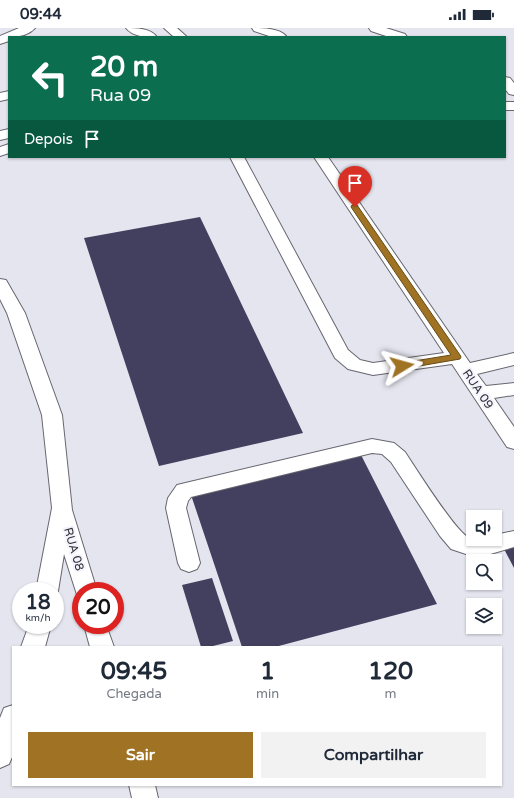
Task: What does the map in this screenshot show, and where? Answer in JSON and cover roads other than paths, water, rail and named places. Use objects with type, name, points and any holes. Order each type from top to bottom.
[{"type":"street","points":[[10,36],[29,28]]},
{"type":"street","points":[[132,28],[149,36]]},
{"type":"street","points":[[170,28],[180,36]]},
{"type":"street","points":[[258,28],[280,36]]},
{"type":"street","points":[[375,28],[398,36]]},
{"type":"street","points":[[506,82],[514,91]]},
{"type":"street","points":[[238,158],[341,354],[354,365],[373,369],[461,364],[514,359]]},
{"type":"street","name":"RUA 09","points":[[322,158],[514,442]]},
{"type":"street","points":[[0,284],[16,313],[52,415],[62,508],[49,582]]},
{"type":"street","points":[[481,393],[514,388]]},
{"type":"street","points":[[190,563],[176,508],[178,498],[184,491],[372,446],[387,448],[398,457],[447,530],[458,543],[472,547],[487,546],[514,540]]},
{"type":"street","name":"RUA 08","points":[[62,508],[83,582]]},
{"type":"street","points":[[33,646],[37,634]]},
{"type":"street","points":[[98,634],[102,646]]},
{"type":"street","points":[[0,756],[12,719]]},
{"type":"street","points":[[142,786],[145,798]]}]
